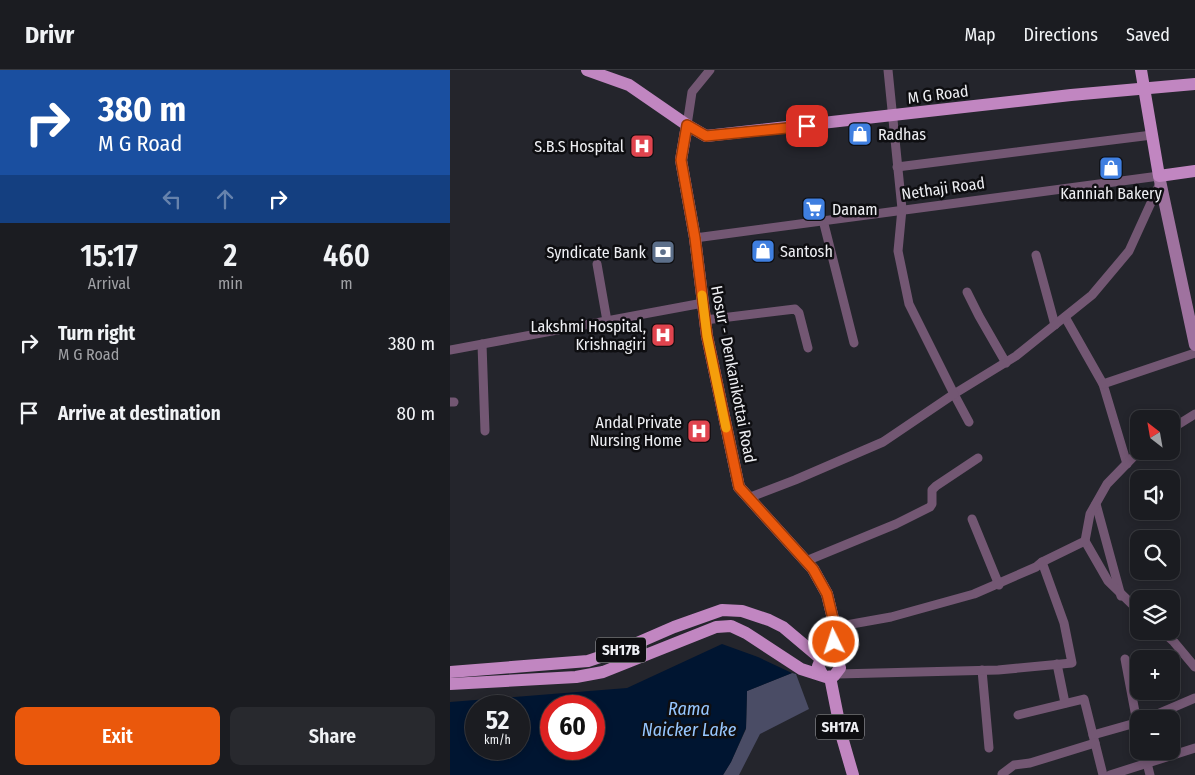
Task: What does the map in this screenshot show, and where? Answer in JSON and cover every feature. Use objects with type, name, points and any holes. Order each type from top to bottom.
[{"type":"main road","name":"M G Road","points":[[587,70],[629,85],[706,136],[1071,95],[1195,84]]},
{"type":"main road","points":[[1141,70],[1160,180],[1195,345]]},
{"type":"main road","name":"Hosur - Denkanikottai Road","points":[[687,125],[681,160],[695,238],[705,320],[739,487],[813,569],[827,594],[835,627],[827,658],[818,666],[830,676],[842,736],[853,775]]},
{"type":"main road","name":"Nethaji Road","points":[[1160,180],[1195,170]]},
{"type":"main road","name":"SH17B","points":[[450,672],[588,661],[722,610],[742,611],[757,615],[783,627],[810,652],[827,658]]},
{"type":"main road","name":"SH17B","points":[[450,684],[576,677],[603,672],[716,627],[731,626],[746,633],[801,669],[830,676]]},
{"type":"main road","name":"Hosur - Denkanikottai Road","points":[[827,658],[840,665],[830,676]]},
{"type":"street","points":[[687,125],[692,92],[710,70]]},
{"type":"street","points":[[888,70],[902,210],[898,251],[909,304],[969,422]]},
{"type":"street","points":[[897,167],[1152,135]]},
{"type":"street","points":[[748,498],[883,442],[954,394],[1006,362],[1055,325],[1092,296],[1129,250],[1160,180]]},
{"type":"street","name":"Nethaji Road","points":[[695,238],[902,210],[1160,180]]},
{"type":"street","points":[[823,220],[854,343]]},
{"type":"street","points":[[1036,255],[1055,325]]},
{"type":"street","points":[[597,264],[607,321]]},
{"type":"street","points":[[967,292],[1006,362]]},
{"type":"street","points":[[450,350],[703,303]]},
{"type":"street","points":[[705,320],[795,308],[799,313],[808,348]]},
{"type":"street","points":[[1065,316],[1103,384],[1127,464]]},
{"type":"street","points":[[482,344],[485,431]]},
{"type":"street","points":[[1103,384],[1195,352]]},
{"type":"street","points":[[1180,423],[1195,414]]},
{"type":"street","points":[[806,561],[896,524],[930,507],[932,504],[932,490],[978,458]]},
{"type":"street","points":[[1130,604],[1108,580],[1085,541],[1090,514],[1107,484],[1131,460]]},
{"type":"street","points":[[1096,504],[1122,596]]},
{"type":"street","points":[[972,519],[999,585]]},
{"type":"street","points":[[835,627],[891,617],[974,594],[999,585],[1085,541]]},
{"type":"street","points":[[830,676],[982,670],[1072,663],[1064,623],[1042,562]]},
{"type":"street","points":[[1172,640],[1195,667]]},
{"type":"street","points":[[1124,659],[1135,710]]},
{"type":"street","points":[[1057,664],[1065,703]]},
{"type":"street","points":[[982,670],[990,748]]},
{"type":"street","points":[[1167,710],[1195,698]]},
{"type":"street","points":[[1018,715],[1084,699],[1103,775]]},
{"type":"street","points":[[1002,774],[1014,765],[1030,763],[1130,725]]},
{"type":"street","points":[[1110,775],[1195,748]]},
{"type":"street","points":[[1146,760],[1150,775]]},
{"type":"shaded area","points":[[792,673],[796,674],[809,709],[760,734],[739,775],[723,775],[746,729],[747,691]]},
{"type":"water","name":"Rama Naicker Lake","points":[[722,644],[758,657],[792,673],[747,691],[746,728],[723,775],[450,775],[450,702],[465,701],[465,760],[530,760],[530,696],[627,688]]},
{"type":"slow traffic","points":[[702,295],[707,336],[726,428]]},
{"type":"place","name":"Radhas","points":[[860,134]]},
{"type":"place","name":"S.B.S Hospital","points":[[642,146]]},
{"type":"place","name":"Kanniah Bakery","points":[[1111,168]]},
{"type":"place","name":"Danam","points":[[814,209]]},
{"type":"place","name":"Santosh","points":[[763,251]]},
{"type":"place","name":"Syndicate Bank","points":[[663,252]]},
{"type":"place","name":"Lakshmi Hospital, Krishnagiri","points":[[663,335]]},
{"type":"place","name":"Andal Private Nursing Home","points":[[699,431]]},
{"type":"route","points":[[807,126],[706,136],[687,125],[681,160],[695,238],[707,336],[739,487],[813,569],[827,594],[835,627],[834,642]]}]
